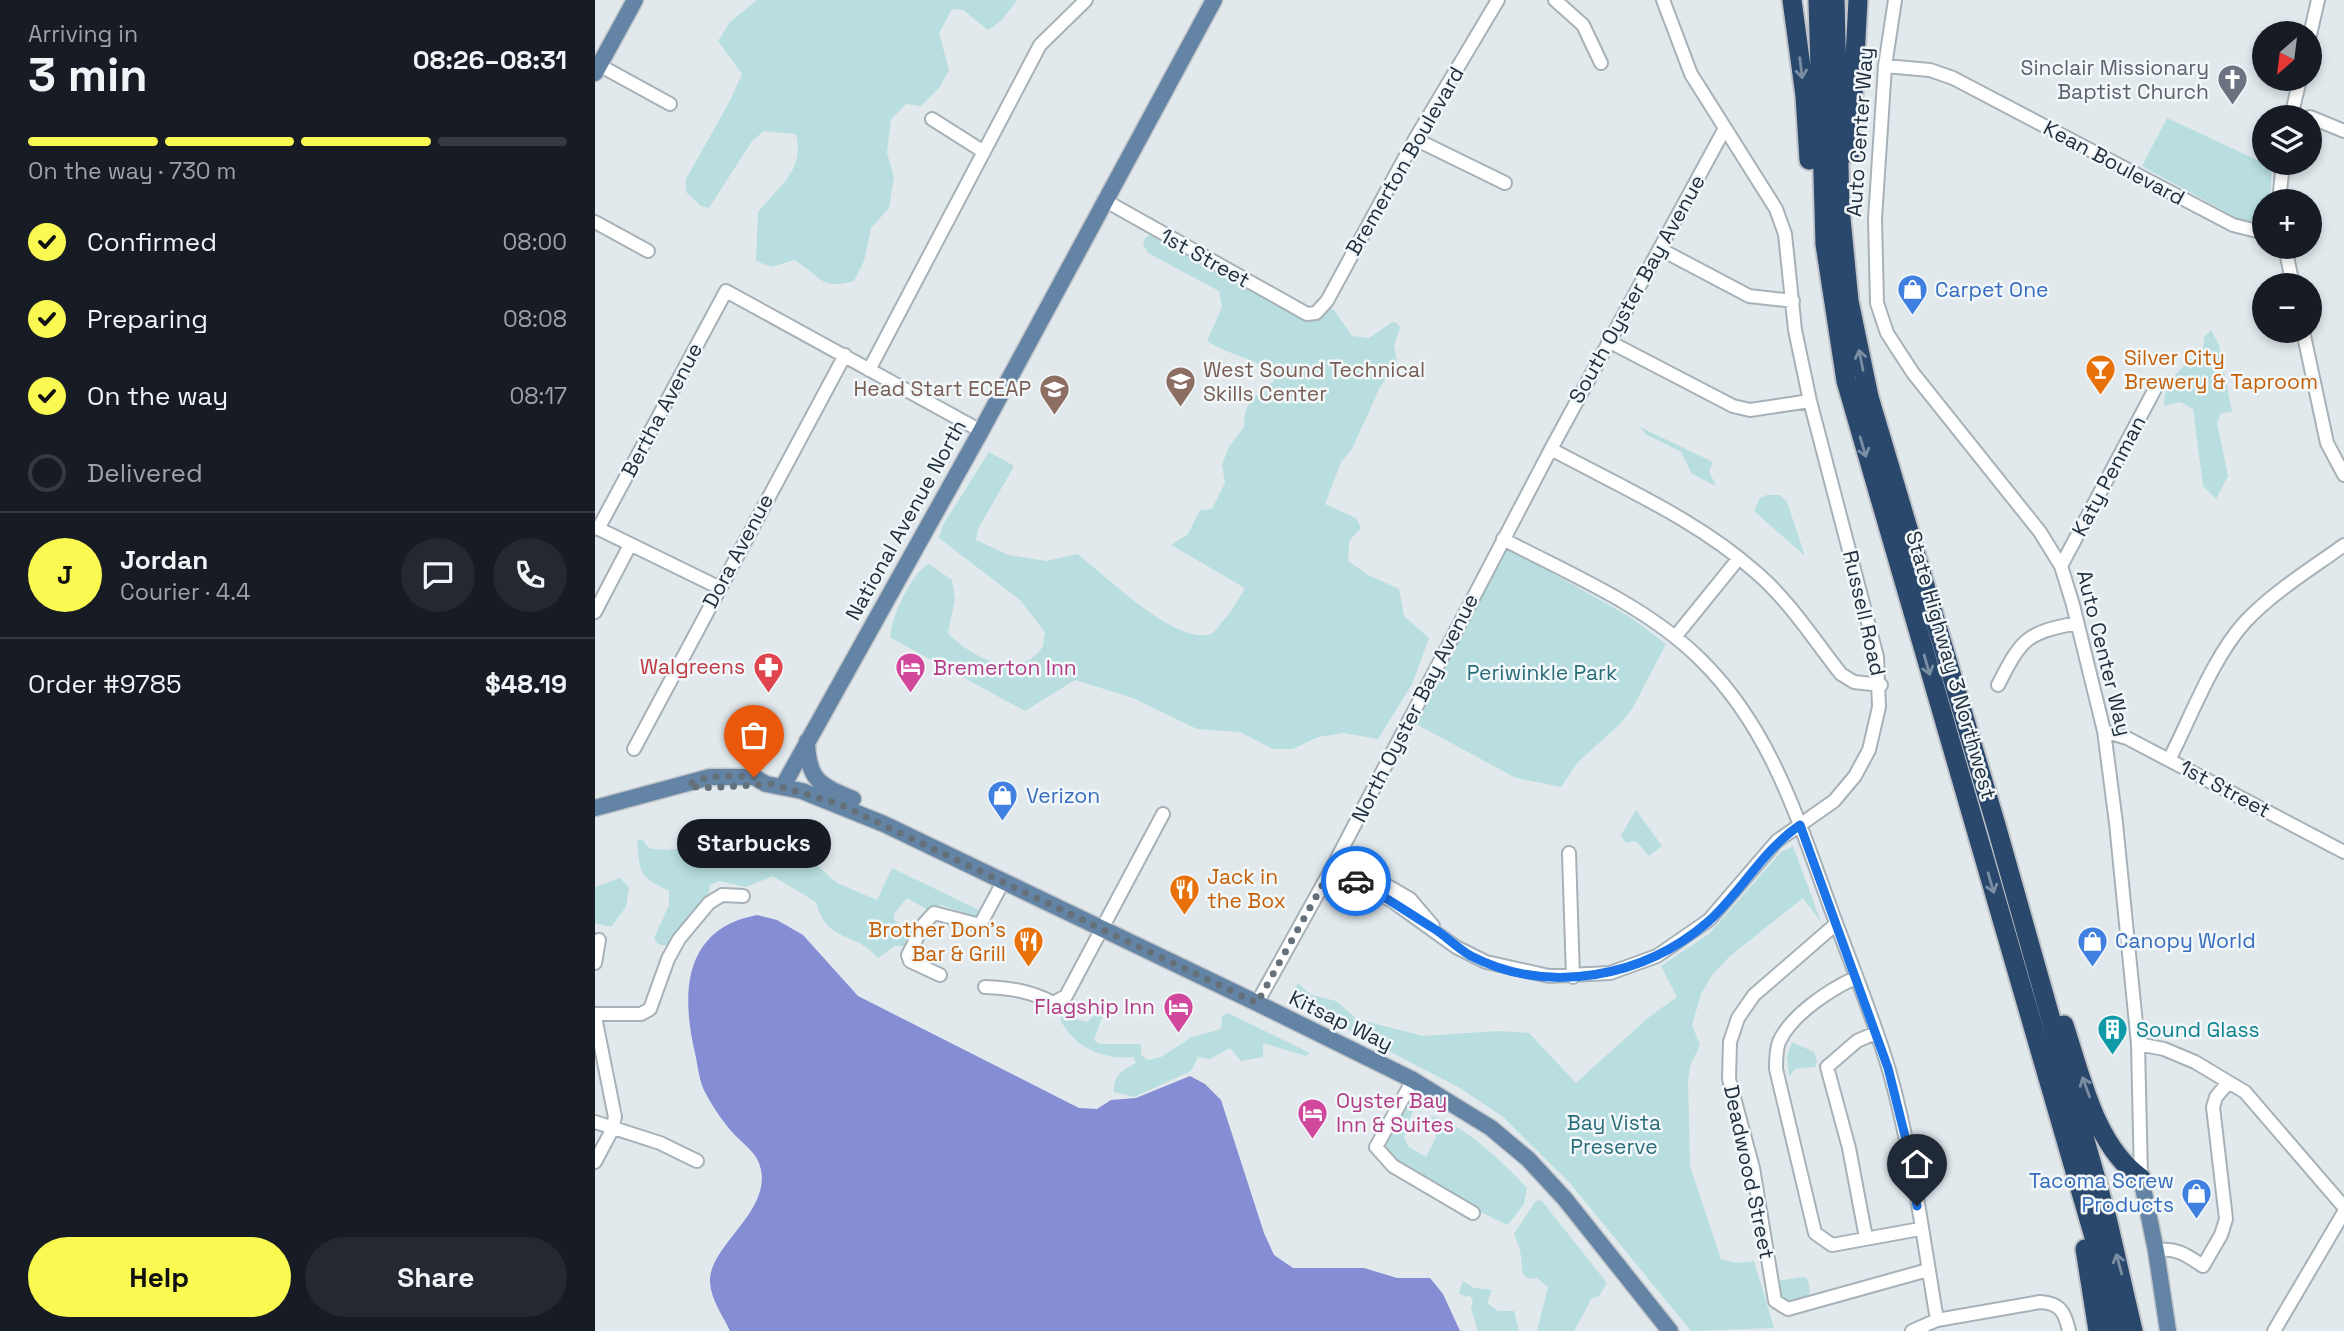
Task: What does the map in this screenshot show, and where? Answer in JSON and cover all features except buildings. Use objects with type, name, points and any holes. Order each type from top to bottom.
[{"type":"highway","points":[[1792,0],[1805,96],[1818,273],[1824,309],[1846,381]]},
{"type":"highway","name":"State Highway 3 Northwest","points":[[1818,0],[1825,244],[1846,381],[2101,1261],[2116,1331]]},
{"type":"highway","name":"State Highway 3 Northwest","points":[[1835,0],[1840,208],[1856,333],[1869,397],[1996,825],[2122,1272],[2133,1331]]},
{"type":"highway","points":[[1856,333],[1848,189],[1858,0]]},
{"type":"highway","points":[[1996,825],[2028,908],[2047,974],[2097,1117],[2120,1159],[2141,1178]]},
{"type":"highway","points":[[2054,1097],[2092,1284],[2098,1331]]},
{"type":"main road","points":[[597,69],[635,0]]},
{"type":"main road","name":"National Avenue North","points":[[774,785],[807,741],[981,431],[1214,0]]},
{"type":"main road","points":[[807,741],[808,761],[813,775],[827,788],[860,802],[884,824]]},
{"type":"main road","name":"Kitsap Way","points":[[595,808],[688,785],[699,779],[754,777],[839,804],[884,824],[1257,1003],[1413,1080],[1476,1116],[1528,1159],[1565,1199],[1668,1330]]},
{"type":"main road","name":"Auto Center Way","points":[[2141,1178],[2168,1331]]},
{"type":"street","points":[[869,370],[1040,46],[1086,0]]},
{"type":"street","name":"Bremerton Boulevard","points":[[1307,314],[1316,313],[1327,301],[1415,139],[1498,0]]},
{"type":"street","points":[[1555,0],[1583,25],[1601,63]]},
{"type":"street","name":"Russell Road","points":[[1335,862],[1410,900],[1435,929],[1456,947],[1486,962],[1538,975],[1573,976],[1625,969],[1657,956],[1688,937],[1725,904],[1777,841],[1834,801],[1863,763],[1877,723],[1881,685],[1877,657],[1810,401],[1793,301],[1786,234],[1776,209],[1691,74],[1663,0]]},
{"type":"street","name":"Auto Center Way","points":[[1895,0],[1885,66],[1874,257],[1877,303],[1887,333],[1913,373],[2040,531],[2061,566],[2104,731],[2138,1044],[2141,1178]]},
{"type":"street","points":[[2313,21],[2318,0]]},
{"type":"street","name":"Kean Boulevard","points":[[1885,66],[1930,70],[1953,78],[2233,225],[2252,230]]},
{"type":"street","points":[[597,69],[670,104]]},
{"type":"street","points":[[932,119],[984,152]]},
{"type":"street","points":[[2322,122],[2344,131]]},
{"type":"street","name":"South Oyster Bay Avenue","points":[[1551,449],[1724,130]]},
{"type":"street","points":[[1415,139],[1505,183]]},
{"type":"street","name":"1st Street","points":[[1104,200],[1307,314]]},
{"type":"street","points":[[595,222],[648,251]]},
{"type":"street","points":[[1660,249],[1749,296],[1793,301]]},
{"type":"street","name":"Bertha Avenue","points":[[596,528],[726,291],[845,355]]},
{"type":"street","points":[[1608,341],[1733,406],[1750,410],[1810,401]]},
{"type":"street","points":[[2306,343],[2327,443],[2344,475]]},
{"type":"street","points":[[845,355],[981,431]]},
{"type":"street","name":"Dora Avenue","points":[[634,749],[718,587],[845,355]]},
{"type":"street","name":"Katy Penman","points":[[2061,566],[2156,387]]},
{"type":"street","points":[[1551,449],[1679,516],[1739,558],[1786,602],[1841,674],[1854,682],[1881,685]]},
{"type":"street","name":"North Oyster Bay Avenue","points":[[1257,1003],[1335,862],[1551,449]]},
{"type":"street","points":[[596,528],[718,587]]},
{"type":"street","points":[[1503,539],[1636,611],[1675,637],[1717,677],[1746,713],[1777,766],[1888,1068],[1905,1136],[1937,1320]]},
{"type":"street","points":[[595,612],[630,545]]},
{"type":"street","points":[[2169,760],[2224,653],[2243,624],[2264,604],[2344,545]]},
{"type":"street","points":[[1675,637],[1739,558]]},
{"type":"street","points":[[1998,685],[2015,652],[2027,639],[2044,629],[2077,623]]},
{"type":"street","name":"1st Street","points":[[2104,731],[2169,760],[2343,848]]},
{"type":"street","points":[[985,987],[1010,988],[1037,994],[1053,1003],[1060,1002],[1102,930],[1163,814]]},
{"type":"street","points":[[1569,853],[1573,976]]},
{"type":"street","points":[[940,975],[910,961],[908,955],[924,924],[934,913],[980,925],[1003,883]]},
{"type":"street","points":[[595,1161],[612,1130],[615,1117],[595,1015],[641,1014],[650,1009],[668,959],[680,939],[709,903],[722,895],[743,896]]},
{"type":"street","name":"Deadwood Street","points":[[1836,924],[1753,996],[1738,1018],[1730,1042],[1729,1079],[1753,1168],[1775,1301],[1789,1309],[1928,1270]]},
{"type":"street","points":[[595,963],[599,940]]},
{"type":"street","points":[[1855,978],[1817,1002],[1785,1031],[1777,1046],[1776,1069],[1815,1233],[1832,1245],[1920,1228]]},
{"type":"street","points":[[1866,1238],[1849,1148],[1827,1067],[1857,1041],[1875,1033]]},
{"type":"street","points":[[2138,1044],[2164,1049],[2195,1062],[2227,1084],[2245,1092],[2344,1209],[2274,1331]]},
{"type":"street","points":[[1413,1080],[1377,1147],[1392,1166],[1473,1213]]},
{"type":"street","points":[[2156,1251],[2167,1248],[2181,1252],[2203,1266],[2221,1235],[2226,1219],[2213,1108],[2227,1084]]},
{"type":"street","points":[[595,1122],[612,1130],[660,1143],[697,1161]]},
{"type":"street","points":[[1912,1331],[1937,1320],[2040,1302],[2052,1303],[2063,1310],[2069,1331]]},
{"type":"green space","points":[[757,0],[1017,0],[1002,20],[988,30],[963,10],[952,9],[939,33],[949,70],[939,88],[921,106],[906,104],[891,119],[887,153],[894,177],[889,208],[871,228],[864,261],[854,281],[842,284],[827,283],[794,260],[772,267],[756,261],[758,212],[782,186],[793,168],[798,147],[796,134],[764,131],[752,141],[709,208],[701,206],[686,192],[686,179],[742,74],[718,41],[730,22]]},
{"type":"green space","points":[[2167,118],[2252,158],[2252,175],[2272,175],[2271,189],[2252,189],[2252,223],[2246,223],[2142,166]]},
{"type":"green space","points":[[1152,234],[1303,316],[1328,309],[1334,310],[1352,336],[1369,338],[1392,322],[1397,323],[1400,328],[1394,345],[1397,363],[1380,387],[1352,449],[1341,462],[1325,504],[1356,518],[1361,528],[1349,541],[1348,561],[1368,575],[1399,589],[1404,616],[1429,638],[1412,684],[1378,739],[1344,733],[1318,737],[1293,749],[1273,749],[1240,732],[1197,729],[1133,698],[1075,680],[1025,711],[891,638],[891,630],[903,597],[916,575],[929,564],[952,580],[955,599],[948,633],[969,651],[982,658],[1009,664],[1022,663],[1034,657],[1043,646],[1045,632],[1020,600],[939,538],[943,525],[989,452],[1014,466],[978,529],[976,540],[1008,555],[1047,561],[1077,554],[1142,607],[1181,630],[1198,635],[1213,633],[1232,610],[1245,588],[1171,545],[1188,534],[1200,510],[1212,509],[1225,483],[1222,464],[1229,447],[1244,427],[1247,407],[1277,376],[1261,365],[1207,341],[1222,307],[1219,291],[1148,253],[1143,245],[1145,238]]},
{"type":"green space","points":[[2211,330],[2219,345],[2232,412],[2221,413],[2217,423],[2228,476],[2216,499],[2203,486],[2193,409],[2180,402],[2164,406],[2171,381],[2182,367],[2203,349],[2204,337]]},
{"type":"green space","points":[[1640,427],[1713,462],[1709,471],[1716,486],[1692,474],[1681,452],[1647,435]]},
{"type":"green space","points":[[1780,495],[1787,502],[1805,556],[1754,511],[1760,498]]},
{"type":"green space","name":"Periwinkle Park","points":[[1505,551],[1513,551],[1630,617],[1666,644],[1632,709],[1620,724],[1578,762],[1561,787],[1516,778],[1416,724]]},
{"type":"green space","points":[[1636,810],[1662,846],[1649,856],[1636,841],[1626,843],[1621,835]]},
{"type":"green space","points":[[729,828],[787,839],[837,883],[877,900],[892,868],[983,912],[979,918],[941,905],[928,910],[907,898],[894,914],[894,920],[914,933],[905,946],[895,946],[878,958],[861,944],[827,925],[816,902],[773,876],[746,887],[719,881],[710,885],[708,899],[667,946],[658,944],[654,938],[669,905],[669,891],[646,878],[639,861],[637,841],[642,839],[649,848],[687,848],[704,841],[716,829]]},
{"type":"green space","name":"Bay Vista Preserve","points":[[1793,846],[1821,922],[1803,898],[1729,957],[1712,975],[1701,994],[1692,1025],[1700,1045],[1690,1066],[1688,1081],[1690,1166],[1721,1259],[1736,1263],[1754,1261],[1774,1328],[1691,1331],[1569,1182],[1502,1116],[1460,1088],[1289,999],[1298,983],[1311,995],[1336,1001],[1357,1019],[1423,1036],[1497,1031],[1529,1033],[1576,1083],[1649,1017],[1677,997],[1661,966],[1709,934],[1781,852]]},
{"type":"green space","points":[[620,878],[629,887],[626,907],[611,927],[595,923],[595,887]]},
{"type":"green space","points":[[1069,1013],[1072,1018],[1087,1022],[1096,1014],[1102,1017],[1094,1040],[1099,1044],[1141,1044],[1141,1055],[1148,1060],[1161,1057],[1192,1037],[1221,1029],[1222,1016],[1228,1013],[1310,1053],[1306,1056],[1263,1043],[1263,1057],[1241,1061],[1230,1048],[1210,1059],[1198,1057],[1191,1071],[1134,1097],[1114,1092],[1119,1074],[1136,1063],[1133,1057],[1101,1054],[1082,1045],[1073,1038],[1060,1019],[1062,1014]]},
{"type":"green space","points":[[1792,1042],[1814,1052],[1817,1061],[1815,1067],[1795,1069],[1789,1077],[1787,1056]]},
{"type":"green space","points":[[1407,1100],[1414,1107],[1404,1138],[1409,1147],[1426,1157],[1436,1137],[1430,1120],[1433,1116],[1445,1120],[1496,1157],[1527,1188],[1524,1204],[1508,1225],[1423,1178],[1386,1147],[1388,1135]]},
{"type":"green space","points":[[1541,1200],[1607,1283],[1599,1296],[1592,1298],[1574,1331],[1537,1331],[1548,1287],[1537,1278],[1530,1279],[1523,1275],[1520,1249],[1514,1234],[1535,1202]]},
{"type":"green space","points":[[1804,1277],[1808,1280],[1810,1292],[1805,1299],[1791,1303],[1779,1297],[1777,1281]]},
{"type":"green space","points":[[1463,1281],[1474,1288],[1492,1290],[1487,1303],[1498,1311],[1514,1311],[1519,1331],[1478,1331],[1471,1309],[1473,1300],[1469,1295],[1466,1297],[1459,1293]]},
{"type":"water","points":[[757,915],[777,920],[803,935],[858,996],[1079,1108],[1097,1109],[1111,1100],[1136,1098],[1190,1076],[1205,1084],[1221,1100],[1264,1233],[1274,1255],[1293,1268],[1364,1268],[1397,1278],[1430,1278],[1443,1294],[1460,1331],[730,1331],[713,1295],[710,1282],[712,1269],[718,1256],[757,1201],[761,1170],[754,1154],[733,1133],[704,1090],[691,1030],[689,987],[693,967],[701,949],[714,934],[733,922]]},
{"type":"way so far","points":[[754,777],[710,777],[688,785],[701,788],[772,784],[839,804],[1257,1003],[1332,868],[1356,881]]},
{"type":"place","name":"Sinclair Missionary Baptist Church","points":[[2232,107]]},
{"type":"place","name":"Carpet One","points":[[1912,317]]},
{"type":"place","name":"Silver City Brewery & Taproom","points":[[2101,397]]},
{"type":"place","name":"West Sound Technical Skills Center","points":[[1180,409]]},
{"type":"place","name":"Head Start ECEAP","points":[[1054,416]]},
{"type":"place","name":"Walgreens","points":[[768,694]]},
{"type":"place","name":"Bremerton Inn","points":[[910,695]]},
{"type":"place","name":"Starbucks","points":[[754,777]]},
{"type":"place","name":"Verizon","points":[[1003,823]]},
{"type":"place","name":"Jack in the Box","points":[[1184,916]]},
{"type":"place","name":"Canopy World","points":[[2092,968]]},
{"type":"place","name":"Brother Don's Bar & Grill","points":[[1029,969]]},
{"type":"place","name":"Flagship Inn","points":[[1178,1034]]},
{"type":"place","name":"Sound Glass","points":[[2113,1057]]},
{"type":"place","name":"Oyster Bay Inn & Suites","points":[[1313,1140]]},
{"type":"place","name":"Tacoma Screw Products","points":[[2197,1220]]},
{"type":"route","points":[[1356,881],[1435,929],[1456,947],[1486,962],[1538,975],[1558,977],[1611,973],[1657,956],[1688,937],[1725,904],[1777,841],[1800,825],[1888,1068],[1905,1136],[1917,1206]]}]
